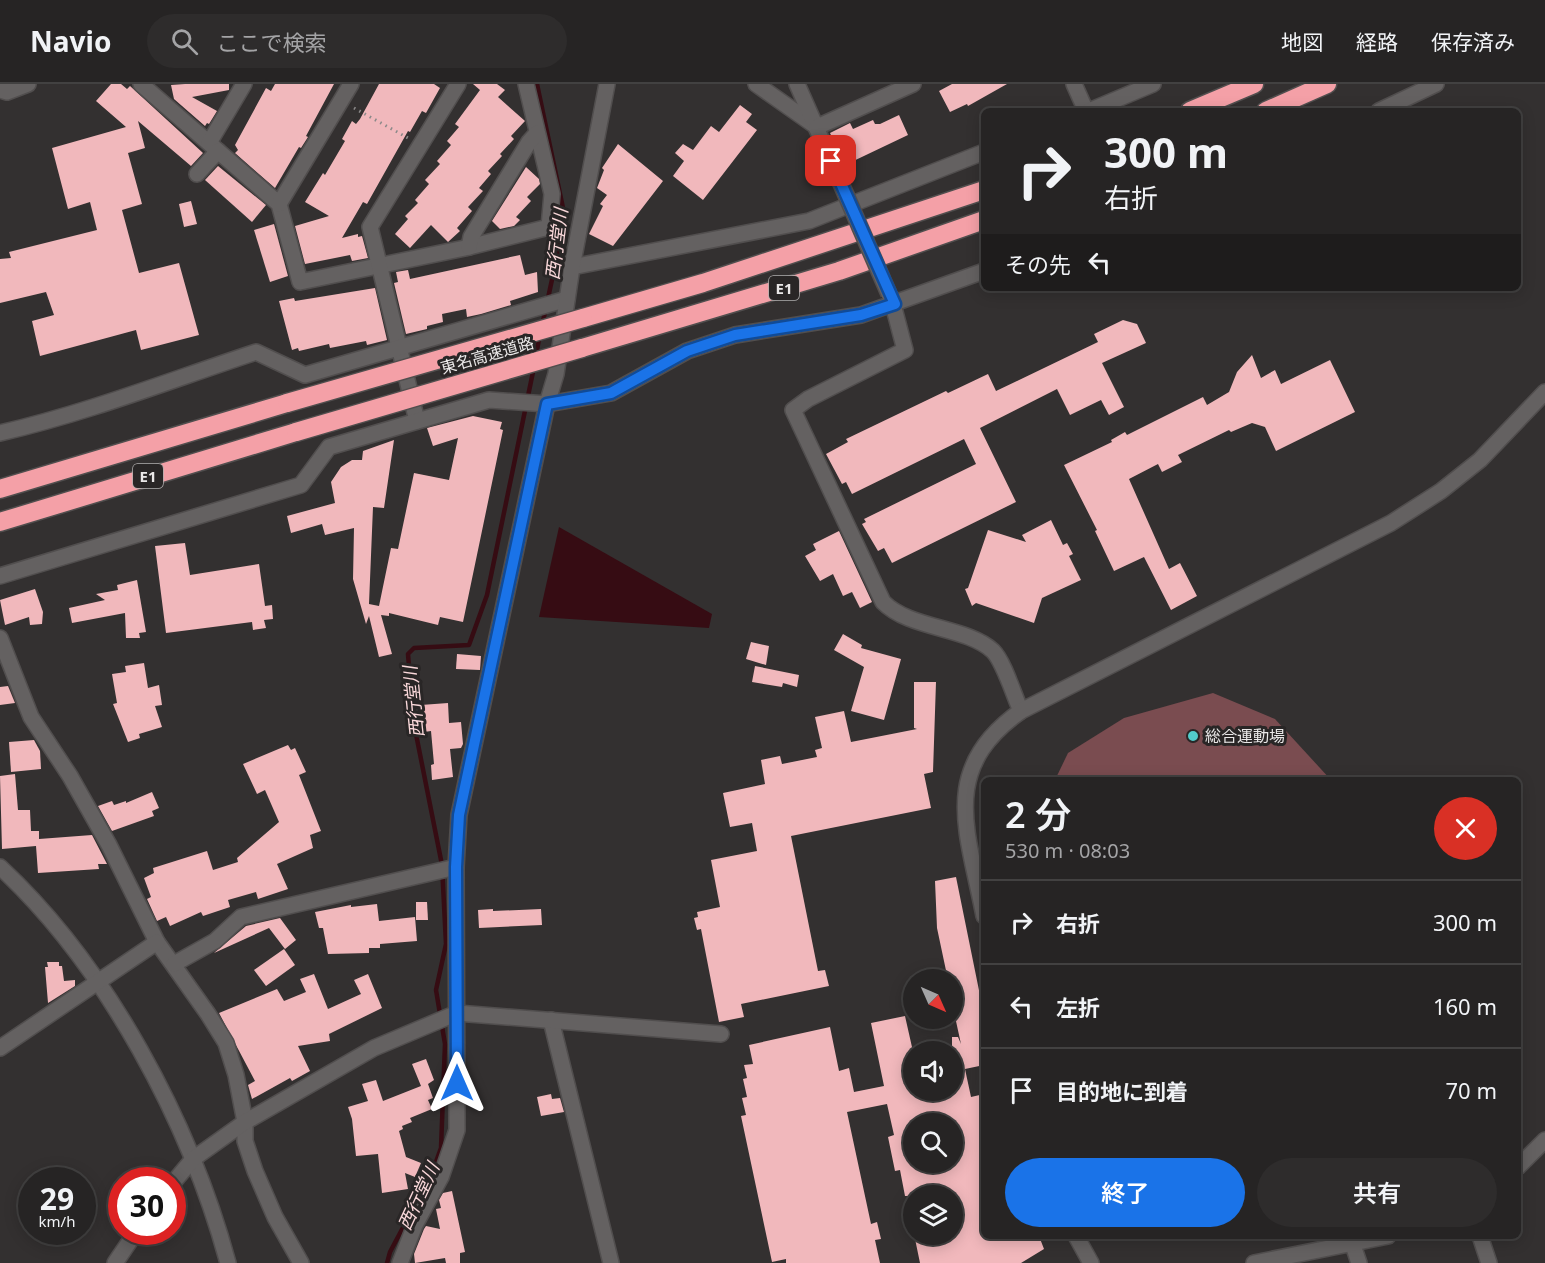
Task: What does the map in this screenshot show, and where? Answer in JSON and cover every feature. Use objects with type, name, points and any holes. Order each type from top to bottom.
[{"type":"highway","points":[[1197,108],[1254,84]]},
{"type":"highway","points":[[1273,108],[1327,84]]},
{"type":"highway","name":"東名高速道路","points":[[0,489],[287,403],[703,283],[981,191]]},
{"type":"highway","name":"東名高速道路","points":[[0,522],[828,274],[981,221]]},
{"type":"street","points":[[0,90],[7,92],[28,84]]},
{"type":"street","points":[[141,84],[279,204],[300,282],[549,228],[552,194],[526,84]]},
{"type":"street","points":[[197,174],[244,84]]},
{"type":"street","points":[[279,204],[351,84]]},
{"type":"street","points":[[417,421],[370,227],[458,84]]},
{"type":"street","points":[[400,1263],[415,1225],[441,1177],[457,1130],[447,1017],[447,870],[534,402],[556,374],[561,301],[572,267],[607,84]]},
{"type":"street","points":[[756,84],[817,127]]},
{"type":"street","points":[[797,84],[892,299],[905,350],[808,399],[793,410],[883,602],[894,613],[968,638],[993,652],[1021,711]]},
{"type":"street","points":[[817,127],[913,84]]},
{"type":"street","points":[[1074,84],[1086,108]]},
{"type":"street","points":[[1095,108],[1153,84]]},
{"type":"street","points":[[1385,108],[1436,84]]},
{"type":"street","points":[[469,247],[471,237],[529,142],[537,133]]},
{"type":"street","points":[[572,267],[809,221],[981,153]]},
{"type":"street","points":[[0,576],[301,485],[328,447],[489,399],[534,402],[611,393],[687,351],[735,335],[861,315],[892,299],[981,272]]},
{"type":"street","points":[[0,433],[136,393],[256,352],[304,375],[561,301]]},
{"type":"street","points":[[981,899],[964,811],[967,776],[980,749],[1005,722],[1021,711],[1390,523],[1441,491],[1480,460],[1545,392]]},
{"type":"street","points":[[0,638],[31,717],[70,776],[109,845],[157,942],[226,1043],[236,1075],[245,1122],[245,1140],[255,1171],[275,1217],[302,1263]]},
{"type":"street","points":[[0,867],[58,931],[97,983],[163,1092],[215,1214],[228,1263]]},
{"type":"street","points":[[174,964],[214,941],[242,917],[447,870]]},
{"type":"street","points":[[0,1048],[157,942]]},
{"type":"street","points":[[186,1167],[193,1159],[245,1122],[374,1048],[447,1017],[551,1020],[721,1034]]},
{"type":"street","points":[[551,1020],[612,1263]]},
{"type":"street","points":[[1521,1164],[1545,1140]]},
{"type":"street","points":[[1078,1239],[1091,1263]]},
{"type":"street","points":[[1254,1263],[1370,1239]]},
{"type":"street","points":[[1481,1239],[1490,1263]]},
{"type":"street","points":[[1352,1242],[1359,1263]]},
{"type":"street","points":[[115,1263],[127,1245]]},
{"type":"path","points":[[341,101],[420,145]]},
{"type":"shaded area","points":[[559,527],[712,614],[709,628],[539,617]]},
{"type":"shaded area","name":"総合運動場","points":[[1213,693],[1275,719],[1328,777],[1056,777],[1068,753],[1124,718]]},
{"type":"building","points":[[111,84],[121,84],[127,89],[130,86],[203,153],[191,166],[138,121],[145,148],[128,153],[142,204],[122,210],[139,273],[179,263],[199,335],[141,350],[136,330],[40,356],[32,321],[54,315],[46,292],[0,303],[0,259],[11,258],[9,252],[97,230],[90,202],[68,209],[52,148],[126,127],[96,101]]},
{"type":"building","points":[[229,84],[229,90],[192,97],[217,111],[209,124],[205,126],[174,99],[171,85]]},
{"type":"building","points":[[275,84],[334,84],[306,136],[308,137],[301,148],[299,147],[275,188],[235,153],[238,150],[235,145],[266,88],[271,91]]},
{"type":"building","points":[[379,84],[434,84],[440,88],[426,113],[422,111],[410,132],[408,131],[367,204],[363,202],[342,238],[358,234],[358,237],[362,236],[368,258],[352,261],[350,255],[305,264],[295,226],[329,216],[305,202],[323,173],[325,175],[345,141],[342,139],[352,121],[356,124],[360,119]]},
{"type":"building","points":[[473,84],[497,84],[505,90],[498,97],[525,121],[511,136],[514,139],[500,154],[502,156],[488,171],[491,174],[479,188],[483,191],[468,207],[472,211],[457,228],[460,231],[448,242],[431,225],[410,248],[395,234],[408,219],[405,216],[418,203],[415,200],[429,184],[425,180],[440,164],[437,161],[451,145],[447,141],[459,127],[455,124],[480,90]]},
{"type":"building","points":[[952,84],[1007,84],[968,106],[967,104],[950,112],[939,91]]},
{"type":"building","points":[[740,105],[752,114],[746,122],[757,130],[703,200],[673,176],[684,161],[675,153],[683,144],[693,150],[711,126],[719,132]]},
{"type":"building","points":[[899,115],[908,135],[845,165],[830,133],[850,123],[853,129],[873,120],[875,124],[880,124]]},
{"type":"building","points":[[618,144],[663,181],[613,246],[589,234],[603,206],[600,204],[607,195],[597,188],[604,170],[602,168]]},
{"type":"building","points":[[218,166],[266,205],[252,222],[205,180]]},
{"type":"building","points":[[526,167],[539,179],[540,184],[527,197],[531,201],[516,217],[520,220],[514,226],[500,229],[492,221]]},
{"type":"building","points":[[191,201],[197,224],[184,227],[179,204]]},
{"type":"building","points":[[274,224],[288,276],[270,282],[254,230]]},
{"type":"building","points":[[520,255],[525,275],[537,272],[538,292],[510,301],[511,305],[481,314],[467,317],[466,309],[442,314],[443,322],[406,334],[394,283],[398,282],[396,272],[408,270],[410,279]]},
{"type":"building","points":[[375,288],[387,340],[367,345],[366,341],[330,348],[329,344],[299,351],[298,348],[292,350],[279,301],[294,298],[295,301]]},
{"type":"building","points":[[1123,320],[1137,324],[1146,343],[1102,363],[1124,407],[1109,415],[1101,400],[1070,415],[1057,389],[980,428],[1016,502],[892,563],[884,548],[878,551],[862,524],[866,522],[864,519],[976,464],[964,439],[852,494],[846,482],[842,484],[826,454],[848,442],[846,439],[946,391],[948,393],[988,374],[996,391],[1098,342],[1094,334]]},
{"type":"building","points":[[1252,355],[1261,378],[1275,370],[1281,384],[1330,360],[1355,412],[1276,451],[1265,427],[1252,423],[1231,432],[1229,430],[1178,455],[1182,462],[1162,472],[1158,464],[1129,479],[1169,569],[1180,563],[1197,596],[1171,610],[1144,557],[1114,571],[1095,531],[1097,530],[1064,465],[1112,442],[1111,440],[1125,432],[1127,435],[1203,397],[1207,405],[1229,392],[1237,372]]},
{"type":"building","points":[[473,416],[502,422],[500,429],[503,430],[463,622],[440,617],[438,625],[389,613],[389,616],[381,615],[392,654],[379,657],[369,616],[366,624],[353,579],[354,528],[325,535],[322,524],[291,533],[287,516],[335,503],[331,482],[341,467],[352,460],[362,460],[363,451],[394,440],[384,508],[373,507],[369,604],[379,606],[391,548],[398,549],[414,473],[449,480],[458,438],[433,446],[427,428]]},
{"type":"building","points":[[1051,520],[1063,545],[1067,543],[1073,554],[1069,556],[1081,580],[1042,598],[1034,623],[976,603],[972,606],[965,589],[968,588],[988,530],[1026,542],[1022,535]]},
{"type":"building","points":[[839,531],[872,602],[860,608],[852,592],[843,596],[833,574],[820,581],[805,556],[816,550],[813,544]]},
{"type":"building","points":[[185,543],[190,575],[259,564],[265,606],[272,605],[273,619],[264,620],[266,628],[253,630],[252,622],[166,633],[155,546]]},
{"type":"building","points":[[137,580],[146,632],[139,633],[140,638],[126,638],[125,613],[72,623],[69,608],[105,600],[96,594],[118,590],[117,585]]},
{"type":"building","points":[[35,589],[43,612],[42,624],[30,625],[29,617],[5,625],[0,600]]},
{"type":"building","points":[[843,634],[862,645],[861,648],[901,659],[884,720],[851,711],[864,667],[834,650]]},
{"type":"building","points":[[751,642],[769,646],[766,665],[746,659]]},
{"type":"building","points":[[457,654],[481,656],[480,670],[456,669]]},
{"type":"building","points":[[144,663],[148,688],[159,685],[162,705],[155,706],[162,727],[139,734],[140,738],[128,742],[113,704],[117,703],[112,674],[126,672],[125,666]]},
{"type":"building","points":[[755,666],[799,675],[797,687],[783,683],[782,687],[752,682]]},
{"type":"building","points":[[914,682],[936,682],[933,772],[924,774],[931,808],[791,836],[818,971],[825,970],[829,986],[741,1004],[744,1017],[719,1022],[701,929],[697,930],[694,918],[698,917],[697,912],[720,907],[711,860],[757,851],[752,823],[730,827],[723,793],[765,784],[761,760],[780,756],[782,764],[817,757],[815,750],[822,748],[815,717],[844,711],[851,742],[917,729],[914,728]]},
{"type":"building","points":[[8,686],[15,703],[0,705],[0,687]]},
{"type":"building","points":[[448,703],[449,723],[461,722],[463,744],[461,748],[450,749],[453,777],[432,780],[431,765],[434,764],[431,731],[424,732],[421,705]]},
{"type":"building","points":[[34,740],[40,751],[41,769],[11,772],[9,742]]},
{"type":"building","points":[[288,745],[291,750],[295,748],[306,772],[299,775],[321,831],[310,835],[313,848],[277,864],[288,889],[258,899],[256,892],[228,900],[230,907],[203,916],[201,912],[170,926],[166,917],[157,921],[147,899],[151,897],[144,878],[154,873],[153,868],[207,851],[213,870],[238,862],[237,858],[279,822],[265,790],[257,794],[243,764]]},
{"type":"building","points":[[15,774],[18,810],[30,810],[31,831],[39,831],[39,839],[92,835],[107,864],[98,864],[99,869],[38,873],[36,846],[2,849],[0,776]]},
{"type":"building","points":[[152,792],[159,808],[152,811],[154,816],[112,831],[98,806],[112,801],[114,805],[126,801],[126,803]]},
{"type":"building","points":[[956,877],[981,1000],[981,1066],[965,1069],[971,1097],[981,1095],[981,1239],[1040,1239],[1044,1249],[1021,1263],[920,1263],[916,1245],[963,1245],[963,1185],[903,1186],[900,1170],[895,1171],[888,1137],[894,1135],[887,1104],[847,1112],[871,1224],[877,1222],[881,1239],[875,1240],[880,1263],[786,1263],[786,1259],[772,1262],[741,1116],[746,1115],[742,1098],[747,1097],[743,1079],[747,1078],[744,1065],[753,1064],[749,1045],[830,1027],[839,1071],[849,1068],[854,1092],[884,1086],[871,1023],[903,1016],[903,1029],[908,1029],[911,1041],[903,1041],[903,1101],[963,1101],[963,1041],[960,1041],[958,1029],[963,1029],[963,969],[946,969],[937,928],[935,881]]},
{"type":"building","points":[[416,902],[427,902],[428,920],[416,920]]},
{"type":"building","points":[[377,904],[379,921],[415,917],[417,941],[380,944],[380,948],[369,948],[369,953],[328,954],[323,928],[319,928],[315,912],[351,905],[351,907]]},
{"type":"building","points":[[493,909],[493,911],[541,909],[542,925],[479,928],[478,910]]},
{"type":"building","points":[[280,918],[296,940],[285,949],[269,928],[214,953],[246,926]]},
{"type":"building","points":[[284,949],[295,965],[266,986],[254,970]]},
{"type":"building","points":[[47,962],[59,962],[59,966],[62,966],[64,981],[75,980],[75,986],[48,1003],[45,967],[48,967]]},
{"type":"building","points":[[314,974],[328,1009],[361,994],[354,980],[368,974],[382,1008],[329,1034],[330,1041],[298,1046],[310,1071],[292,1081],[290,1078],[252,1099],[248,1085],[255,1081],[219,1013],[277,989],[284,1001],[306,992],[300,979]]},
{"type":"building","points":[[952,1037],[958,1037],[960,1041],[952,1041]]},
{"type":"building","points":[[426,1059],[434,1080],[428,1084],[433,1098],[428,1100],[432,1109],[410,1118],[412,1122],[402,1126],[403,1129],[399,1131],[406,1157],[421,1163],[415,1177],[405,1173],[408,1189],[382,1193],[378,1154],[356,1156],[352,1119],[348,1107],[368,1101],[362,1084],[376,1080],[383,1101],[421,1086],[412,1064]]},
{"type":"building","points":[[551,1094],[552,1099],[560,1098],[564,1112],[541,1116],[537,1097]]},
{"type":"building","points":[[452,1191],[465,1252],[460,1253],[460,1263],[446,1263],[445,1258],[415,1263],[414,1254],[424,1229],[426,1226],[440,1229],[436,1209],[441,1208],[439,1200],[443,1193]]},
{"type":"waterway","name":"西行堂川","points":[[537,84],[563,208],[556,261],[542,326]]},
{"type":"waterway","name":"西行堂川","points":[[536,355],[540,334]]},
{"type":"waterway","name":"西行堂川","points":[[387,1263],[390,1252],[432,1173],[441,1148],[445,1044],[436,990],[446,944],[442,865],[413,719],[408,654],[414,648],[469,645],[487,595],[534,367]]},
{"type":"place","name":"総合運動場","points":[[1193,736]]},
{"type":"route","points":[[457,1083],[456,867],[459,815],[547,404],[611,393],[687,351],[735,335],[861,315],[895,304],[831,161]]}]
